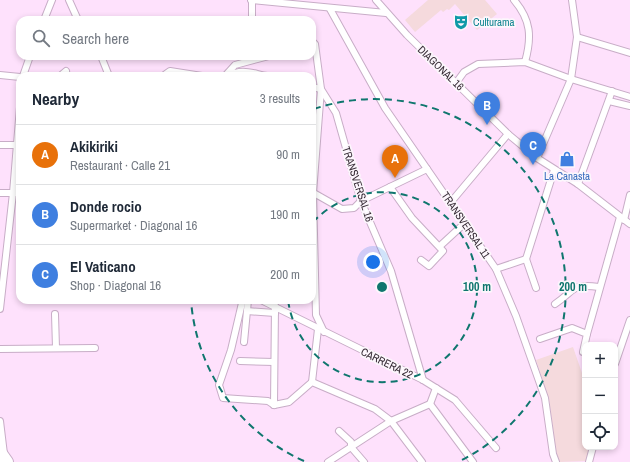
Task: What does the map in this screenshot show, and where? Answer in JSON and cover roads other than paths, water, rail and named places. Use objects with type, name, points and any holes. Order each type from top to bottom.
[{"type":"street","points":[[46,16],[52,0]]},
{"type":"street","points":[[69,0],[76,16]]},
{"type":"street","points":[[252,16],[252,0],[330,9],[386,13]]},
{"type":"street","name":"DIAGONAL 16","points":[[376,0],[386,13],[508,134],[537,158],[578,184],[630,224]]},
{"type":"street","points":[[514,0],[523,11],[529,28],[529,47],[525,62]]},
{"type":"street","points":[[537,158],[571,79],[577,37],[572,0]]},
{"type":"street","name":"TRANSVERSAL 11","points":[[330,9],[385,108],[426,170],[451,202],[496,270],[516,316],[545,398],[553,454],[556,462]]},
{"type":"street","points":[[577,37],[630,53]]},
{"type":"street","points":[[23,72],[28,60]]},
{"type":"street","points":[[102,60],[107,72]]},
{"type":"street","points":[[228,72],[235,65],[254,60]]},
{"type":"street","points":[[316,60],[321,89],[316,147]]},
{"type":"street","points":[[456,83],[464,72],[478,64],[525,62],[571,79],[630,97]]},
{"type":"street","points":[[234,72],[244,70],[249,72]]},
{"type":"street","points":[[0,75],[16,76]]},
{"type":"street","points":[[316,88],[321,89]]},
{"type":"street","name":"TRANSVERSAL 16","points":[[321,89],[336,113],[361,201],[391,271],[423,380]]},
{"type":"street","points":[[578,184],[612,91]]},
{"type":"street","points":[[609,101],[630,106]]},
{"type":"street","points":[[451,202],[508,134]]},
{"type":"street","points":[[0,145],[16,145]]},
{"type":"street","points":[[316,195],[342,209],[354,208],[361,201],[426,170]]},
{"type":"street","points":[[536,288],[526,259],[554,170]]},
{"type":"street","points":[[390,187],[412,218],[444,250],[428,266],[421,260]]},
{"type":"street","points":[[0,193],[16,193]]},
{"type":"street","points":[[585,342],[599,287],[630,195]]},
{"type":"street","points":[[0,309],[16,200]]},
{"type":"street","points":[[440,246],[465,223]]},
{"type":"street","points":[[496,270],[526,259]]},
{"type":"street","points":[[555,304],[582,284],[599,287]]},
{"type":"street","points":[[242,304],[231,350],[219,385],[223,398],[268,401],[274,405],[289,402],[312,382],[318,329]]},
{"type":"street","points":[[244,342],[248,304]]},
{"type":"street","name":"CARRERA 22","points":[[271,304],[324,332],[423,380],[455,400],[496,448]]},
{"type":"street","points":[[316,304],[316,314],[324,332]]},
{"type":"street","points":[[274,405],[275,306]]},
{"type":"street","points":[[248,311],[275,312]]},
{"type":"street","points":[[55,314],[56,348]]},
{"type":"street","points":[[618,355],[630,320]]},
{"type":"street","points":[[540,339],[572,328],[587,334]]},
{"type":"street","points":[[0,348],[95,348]]},
{"type":"street","points":[[240,361],[274,362]]},
{"type":"street","points":[[312,382],[375,408],[391,421],[422,462]]},
{"type":"street","points":[[328,462],[391,421],[430,404],[436,388]]},
{"type":"street","points":[[430,404],[473,462]]},
{"type":"street","points":[[0,422],[3,458]]},
{"type":"street","points":[[339,431],[351,442],[351,447],[364,462]]},
{"type":"street","points":[[589,462],[591,450]]},
{"type":"place","name":"Culturama","points":[[461,22]]},
{"type":"place","name":"Donde rocio","points":[[487,125]]},
{"type":"place","name":"La Canasta","points":[[567,159]]},
{"type":"place","name":"El Vaticano","points":[[533,165]]},
{"type":"place","name":"Akikiriki","points":[[395,178]]}]
